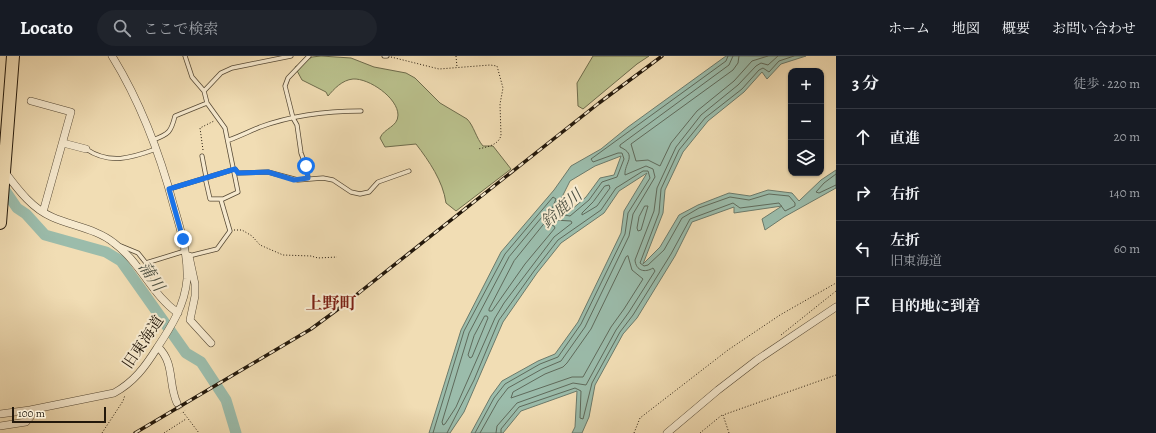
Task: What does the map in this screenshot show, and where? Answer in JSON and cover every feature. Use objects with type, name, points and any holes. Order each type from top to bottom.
[{"type":"highway","points":[[0,115],[5,56]]},
{"type":"highway","points":[[0,223],[13,56]]},
{"type":"street","name":"旧東海道","points":[[112,56],[134,94],[153,140],[169,189],[187,254],[187,280],[184,296],[177,315],[162,341],[137,377],[126,386]]},
{"type":"street","points":[[31,100],[71,112],[43,212]]},
{"type":"street","points":[[63,143],[86,149]]},
{"type":"street","points":[[4,171],[27,199],[43,212],[51,217],[96,233],[115,243],[142,270],[163,302],[177,315]]},
{"type":"street","points":[[187,254],[195,290],[190,320],[211,343]]},
{"type":"street","points":[[667,433],[718,390],[757,360],[836,307]]},
{"type":"street","points":[[158,347],[164,354],[169,364],[178,403]]},
{"type":"street","points":[[0,414],[30,410],[114,393],[126,386]]},
{"type":"street","points":[[0,426],[26,422],[31,416],[30,410]]},
{"type":"lane","points":[[185,56],[192,77],[204,91],[207,103],[225,128],[235,169],[238,192],[224,199],[210,199],[202,156]]},
{"type":"lane","points":[[204,91],[221,73],[232,68],[292,56]]},
{"type":"lane","points":[[308,178],[307,168],[301,153],[297,125],[293,118],[285,86],[286,82],[297,67],[309,56]]},
{"type":"lane","points":[[153,140],[167,134],[171,130],[175,116],[207,103]]},
{"type":"lane","points":[[229,140],[260,128],[293,118],[328,111],[361,111]]},
{"type":"lane","points":[[86,149],[100,157],[112,159],[138,156],[156,149]]},
{"type":"lane","points":[[235,169],[238,173],[276,173],[298,180],[308,178],[333,180],[352,192],[363,194],[370,192],[378,182],[409,171]]},
{"type":"lane","points":[[169,189],[235,169]]},
{"type":"lane","points":[[115,243],[138,253],[146,263],[217,249],[230,231],[221,200],[224,199]]},
{"type":"path","points":[[387,56],[434,69],[490,65],[497,66],[503,88],[500,104],[500,139],[495,144],[478,149]]},
{"type":"path","points":[[456,56],[457,67]]},
{"type":"path","points":[[203,150],[200,128],[217,118]]},
{"type":"path","points":[[230,231],[242,230],[252,236],[260,244],[289,256],[337,258]]},
{"type":"path","points":[[634,433],[640,418],[728,350],[780,315],[836,283]]},
{"type":"path","points":[[778,338],[836,291]]},
{"type":"path","points":[[700,433],[723,415],[836,375]]},
{"type":"path","name":"旧東海道","points":[[102,433],[124,401],[126,386]]},
{"type":"path","points":[[183,412],[199,433]]},
{"type":"path","points":[[723,415],[729,433]]},
{"type":"path","points":[[164,433],[187,419]]},
{"type":"green space","points":[[321,56],[351,58],[374,67],[406,73],[415,78],[440,103],[467,119],[483,146],[493,146],[511,169],[456,211],[446,203],[439,179],[416,144],[385,147],[380,138],[384,132],[396,122],[398,115],[397,109],[393,102],[382,90],[367,82],[353,79],[342,83],[328,96],[326,92],[302,80],[295,67],[312,57]]},
{"type":"green space","points":[[593,56],[649,56],[637,64],[583,109],[578,106],[577,83]]},
{"type":"water","points":[[726,56],[806,56],[781,64],[767,79],[762,72],[744,92],[708,121],[683,152],[665,190],[663,213],[643,264],[660,247],[679,215],[698,205],[729,193],[750,196],[768,190],[792,193],[799,201],[821,180],[836,170],[836,188],[784,217],[765,230],[762,219],[782,206],[734,213],[734,207],[692,222],[675,256],[637,318],[623,334],[595,385],[589,417],[582,433],[572,433],[575,427],[577,391],[521,411],[503,433],[471,433],[491,396],[502,381],[538,361],[555,354],[578,322],[621,233],[624,211],[647,173],[619,191],[604,213],[561,243],[537,273],[503,322],[464,412],[450,433],[429,433],[461,330],[501,252],[554,190],[571,166],[601,149],[628,127]],"holes":[[[621,156],[614,175],[600,178],[586,197],[569,212],[555,211],[570,181],[595,166]]]},
{"type":"waterway","name":"蒲川","points":[[0,183],[17,208],[26,214],[45,235],[106,252],[121,261],[186,353],[201,362],[226,400],[236,433]]},
{"type":"tunnel","points":[[177,403],[183,412]]},
{"type":"railway","points":[[135,433],[311,329],[341,307],[599,103],[662,56]]},
{"type":"district","name":"上野町","points":[[331,303]]},
{"type":"route","points":[[183,239],[169,189],[235,169],[238,173],[268,172],[298,180],[308,178],[306,166]]},
{"type":"water label","name":"鈴鹿川","points":[[561,208]]}]
